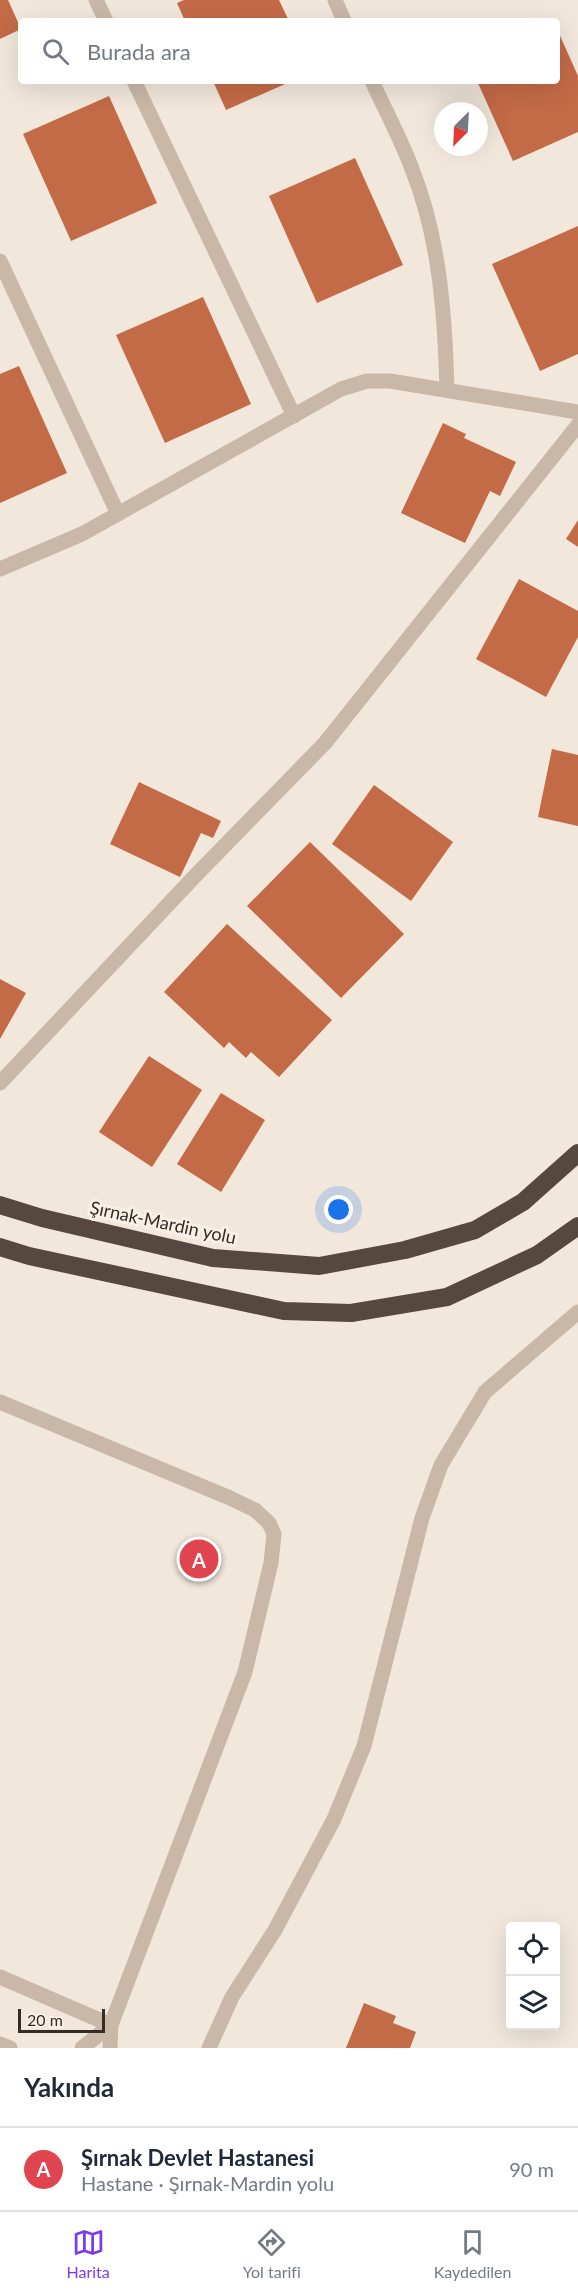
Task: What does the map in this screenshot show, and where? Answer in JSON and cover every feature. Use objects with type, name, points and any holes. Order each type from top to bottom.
[{"type":"highway","name":"Şırnak-Mardin yolu","points":[[0,1205],[42,1218],[213,1258],[320,1266],[405,1250],[475,1230],[523,1202],[578,1153]]},
{"type":"highway","points":[[0,1247],[29,1256],[284,1311],[351,1313],[447,1297],[537,1255],[578,1226]]},
{"type":"street","points":[[96,0],[105,18]]},
{"type":"street","points":[[335,0],[343,18]]},
{"type":"street","points":[[135,84],[294,416]]},
{"type":"street","points":[[373,84],[413,169],[431,231],[445,315],[447,390]]},
{"type":"street","points":[[0,261],[118,514]]},
{"type":"street","points":[[0,569],[82,534],[341,389],[367,381],[390,381],[578,412]]},
{"type":"street","points":[[0,1083],[195,876],[326,744],[578,425]]},
{"type":"street","points":[[209,2048],[232,1997],[275,1930],[334,1819],[364,1746],[422,1518],[441,1465],[485,1392],[578,1312]]},
{"type":"street","points":[[0,1402],[255,1510],[269,1523],[274,1534],[271,1563],[245,1672],[111,2025],[110,2048]]},
{"type":"street","points":[[0,1977],[111,2025]]},
{"type":"street","points":[[82,2048],[111,2025]]},
{"type":"street","points":[[0,2044],[10,2048]]},
{"type":"building","points":[[0,0],[8,0],[18,22],[18,30],[0,39]]},
{"type":"building","points":[[184,0],[279,0],[288,18],[184,18],[177,3]]},
{"type":"building","points":[[560,36],[578,76],[578,132],[513,161],[478,84],[560,84]]},
{"type":"building","points":[[214,84],[285,84],[226,110]]},
{"type":"building","points":[[109,96],[157,203],[71,241],[23,134]]},
{"type":"building","points":[[355,158],[403,265],[317,303],[269,196]]},
{"type":"building","points":[[578,226],[578,354],[540,371],[492,264]]},
{"type":"building","points":[[203,297],[251,404],[165,443],[116,335]]},
{"type":"building","points":[[19,366],[67,473],[0,503],[0,374]]},
{"type":"building","points":[[443,423],[466,434],[464,438],[516,462],[500,496],[490,491],[465,543],[401,513]]},
{"type":"building","points":[[578,520],[578,547],[566,539]]},
{"type":"building","points":[[519,579],[578,611],[578,637],[546,697],[476,659]]},
{"type":"building","points":[[552,749],[578,755],[578,826],[538,817]]},
{"type":"building","points":[[139,782],[221,821],[213,838],[201,833],[180,877],[110,844]]},
{"type":"building","points":[[374,785],[453,842],[411,901],[332,844]]},
{"type":"building","points":[[310,842],[404,934],[341,998],[247,906]]},
{"type":"building","points":[[227,924],[332,1020],[279,1077],[251,1052],[246,1058],[229,1042],[224,1048],[164,992]]},
{"type":"building","points":[[0,979],[26,993],[0,1039]]},
{"type":"building","points":[[149,1056],[202,1090],[152,1167],[99,1132]]},
{"type":"building","points":[[221,1093],[265,1120],[221,1192],[177,1164]]},
{"type":"building","points":[[364,2003],[396,2016],[393,2023],[416,2032],[410,2048],[346,2048]]},
{"type":"place","name":"Şırnak Devlet Hastanesi","points":[[199,1559]]}]
